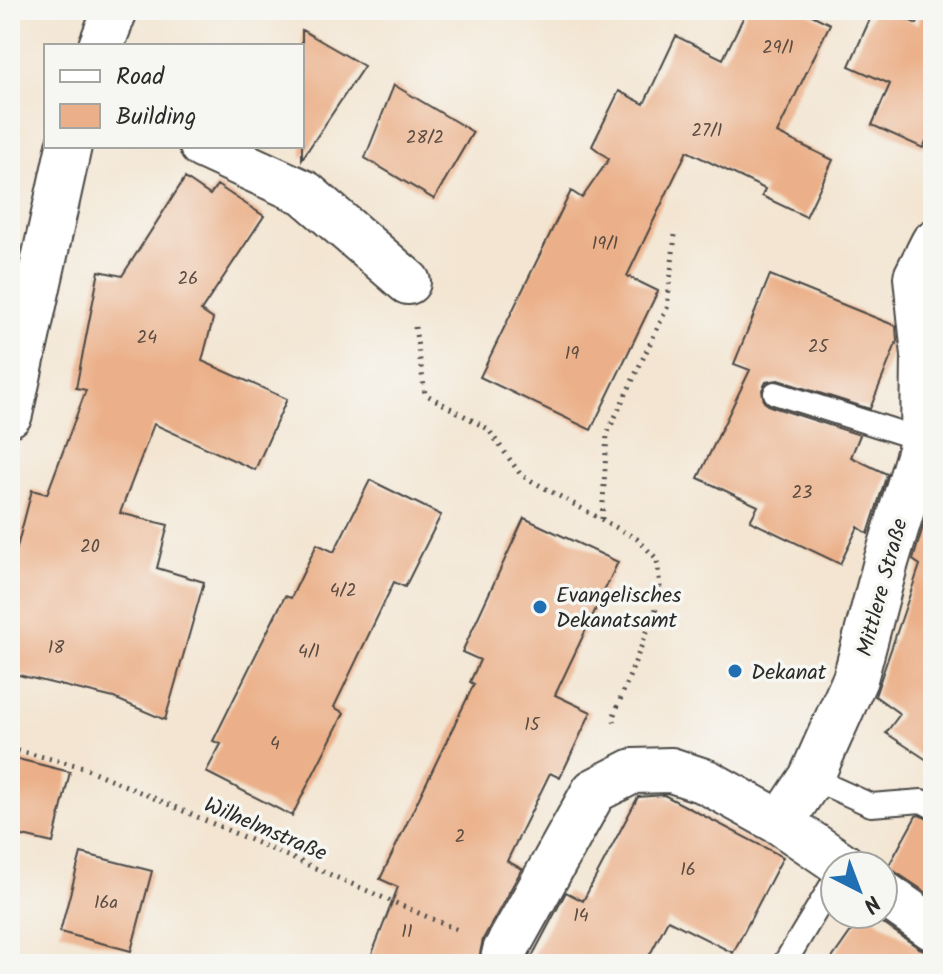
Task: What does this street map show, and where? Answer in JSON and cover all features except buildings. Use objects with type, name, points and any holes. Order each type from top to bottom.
[{"type":"street","points":[[102,44],[115,10]]},
{"type":"street","points":[[10,414],[69,148]]},
{"type":"street","points":[[206,148],[305,193],[408,282]]},
{"type":"street","name":"Mittlere Straße","points":[[781,823],[811,778],[855,679],[923,440],[928,357],[916,277],[933,243]]},
{"type":"street","points":[[504,958],[594,791],[633,771],[671,770],[707,782],[781,823],[820,850]]},
{"type":"street","points":[[899,904],[933,928]]},
{"type":"lane","points":[[775,393],[923,440]]},
{"type":"lane","points":[[811,778],[871,805],[922,801],[933,807]]},
{"type":"lane","points":[[784,964],[819,906]]},
{"type":"path","points":[[602,519],[607,434],[667,308],[675,235]]},
{"type":"path","points":[[408,282],[425,394],[488,429],[521,475],[637,539],[657,559],[661,596],[613,718],[633,771]]},
{"type":"path","name":"Wilhelmstraße","points":[[10,749],[80,766],[353,883],[504,958]]},
{"type":"place","name":"Evangelisches Dekanatsamt","points":[[540,607]]},
{"type":"place","name":"Dekanat","points":[[735,671]]}]
